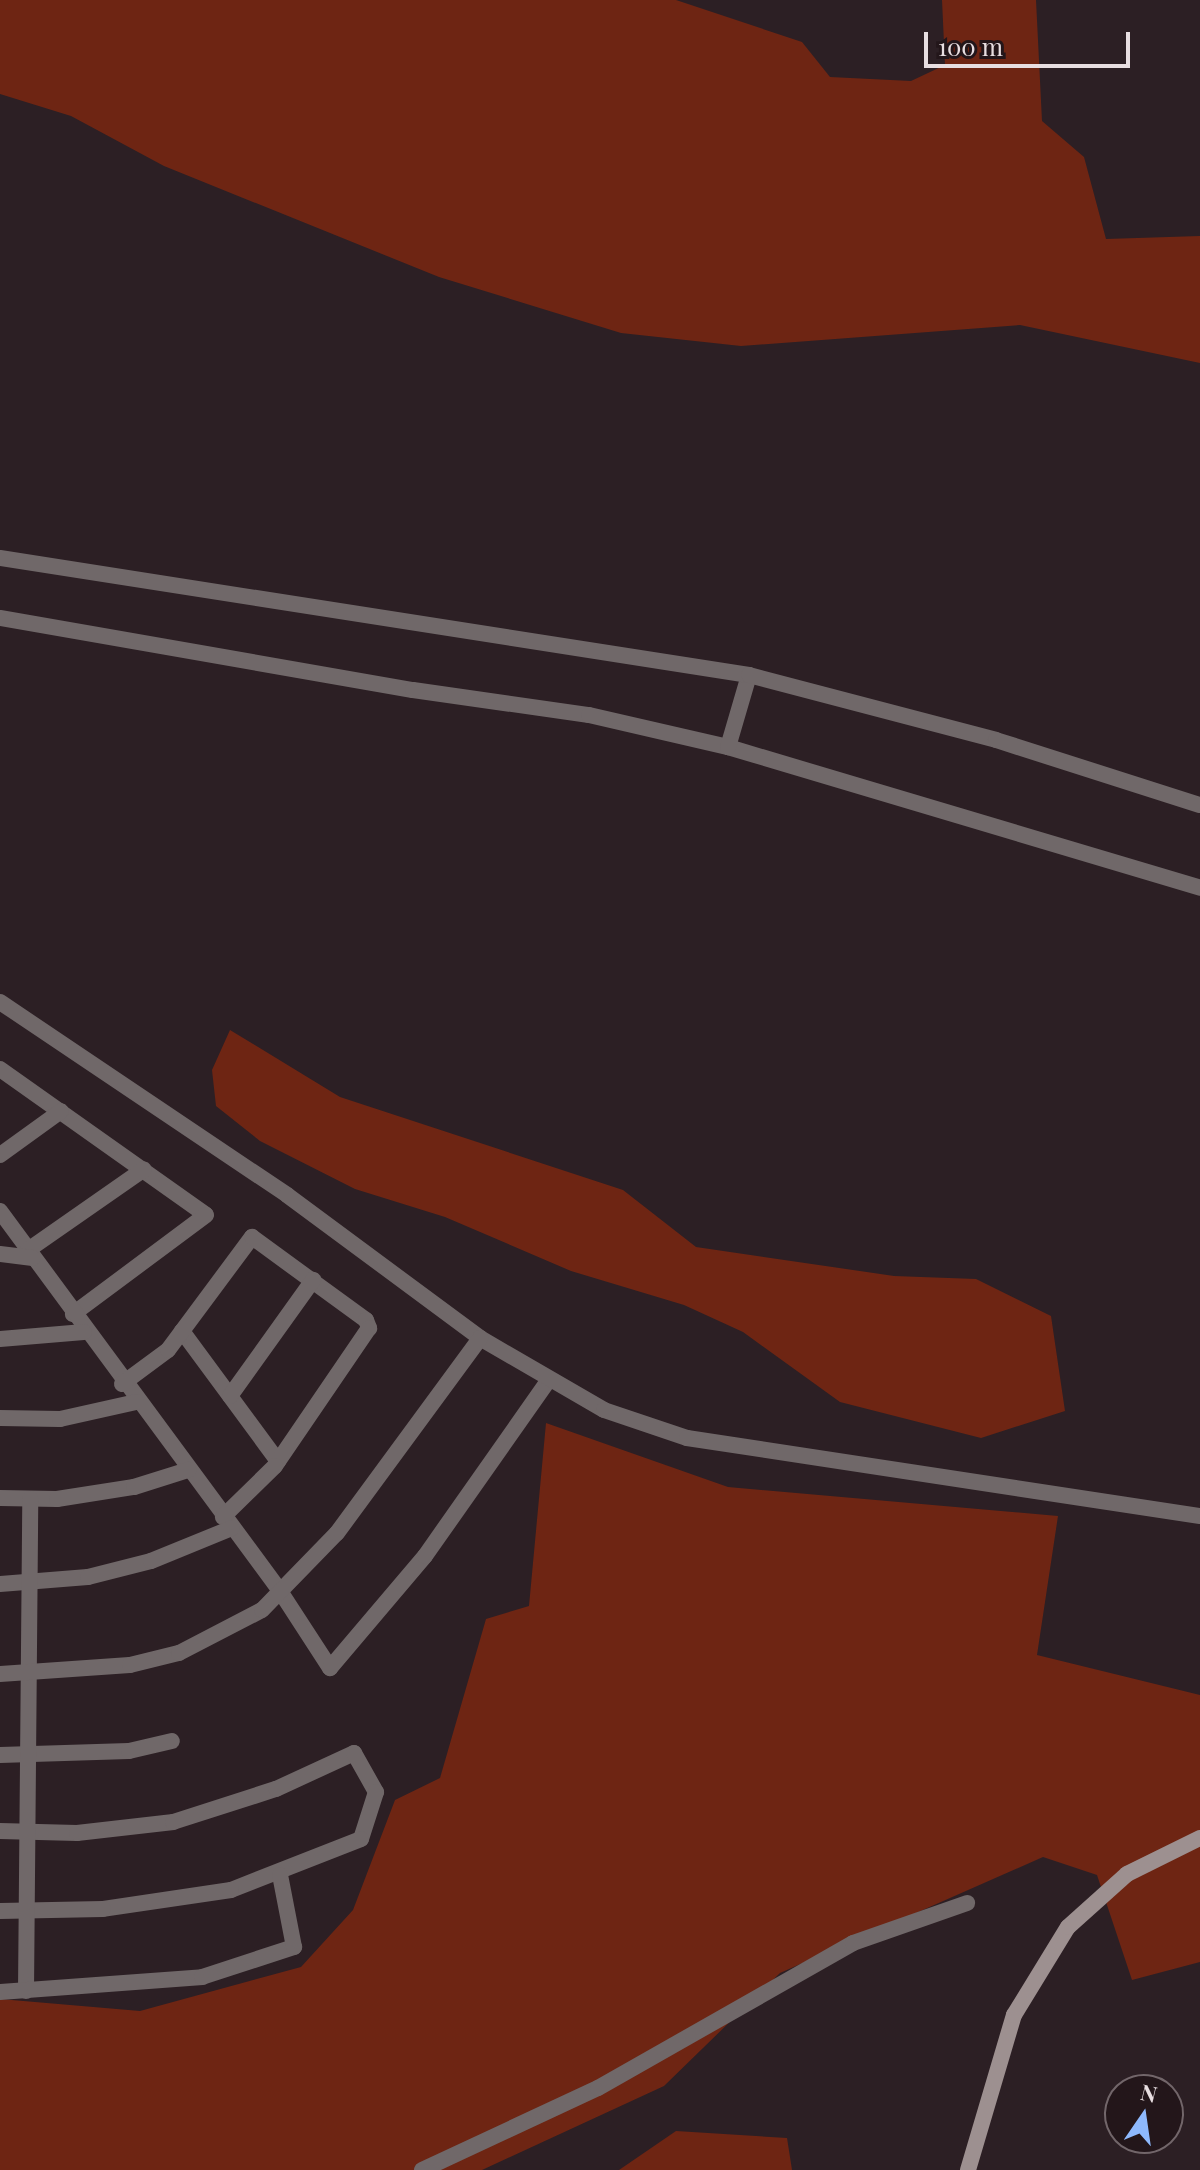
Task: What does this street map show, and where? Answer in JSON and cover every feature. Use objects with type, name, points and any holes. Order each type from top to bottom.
[{"type":"main road","points":[[968,2170],[1014,2015],[1068,1927],[1127,1874],[1200,1838]]},
{"type":"street","points":[[0,558],[749,675],[996,740],[1200,805]]},
{"type":"street","points":[[0,618],[413,690],[589,715],[728,747],[1200,888]]},
{"type":"street","points":[[728,747],[749,675]]},
{"type":"street","points":[[0,1002],[287,1195],[480,1338],[548,1381],[604,1410],[687,1438],[1200,1516]]},
{"type":"street","points":[[0,1069],[201,1209],[204,1220],[73,1314]]},
{"type":"street","points":[[0,1155],[61,1111]]},
{"type":"street","points":[[0,1254],[30,1254],[144,1169]]},
{"type":"street","points":[[0,1211],[122,1384],[280,1591],[330,1668],[425,1556],[548,1381]]},
{"type":"street","points":[[0,1584],[88,1577],[151,1561],[228,1523],[278,1461],[369,1328],[366,1320],[252,1237],[168,1350],[122,1384]]},
{"type":"street","points":[[230,1396],[313,1280]]},
{"type":"street","points":[[182,1331],[278,1461]]},
{"type":"street","points":[[0,1339],[84,1332]]},
{"type":"street","points":[[0,1674],[130,1665],[179,1653],[222,1635],[280,1591],[337,1533],[480,1338]]},
{"type":"street","points":[[0,1418],[60,1419],[136,1402]]},
{"type":"street","points":[[0,1498],[30,1499],[134,1487],[188,1470]]},
{"type":"street","points":[[26,1991],[30,1499]]},
{"type":"street","points":[[0,1755],[28,1757],[129,1751],[172,1741]]},
{"type":"street","points":[[0,1831],[128,1830],[173,1822],[276,1789],[354,1753],[376,1792],[361,1839],[280,1875],[166,1903],[0,1911]]},
{"type":"street","points":[[0,1992],[202,1977],[294,1947],[280,1875]]},
{"type":"street","points":[[422,2170],[598,2088],[853,1943],[967,1903]]},
{"type":"shaded area","points":[[0,0],[676,0],[802,42],[830,77],[911,81],[945,65],[942,0],[1036,0],[1042,121],[1084,157],[1106,239],[1200,236],[1200,363],[1020,325],[741,346],[621,333],[439,277],[164,166],[71,116],[0,94]]},
{"type":"shaded area","points":[[230,1030],[340,1097],[623,1190],[696,1247],[894,1276],[976,1279],[1051,1316],[1065,1411],[981,1438],[840,1402],[743,1332],[684,1305],[571,1271],[445,1217],[355,1189],[260,1141],[216,1106],[212,1070]]},
{"type":"shaded area","points":[[546,1423],[728,1487],[1058,1516],[1037,1655],[1200,1695],[1200,1962],[1132,1980],[1097,1875],[1043,1857],[780,1973],[664,2086],[482,2170],[0,2170],[0,1999],[140,2011],[301,1967],[353,1910],[395,1800],[440,1778],[486,1619],[529,1606]]},
{"type":"shaded area","points":[[676,2131],[787,2138],[792,2170],[619,2170]]}]
